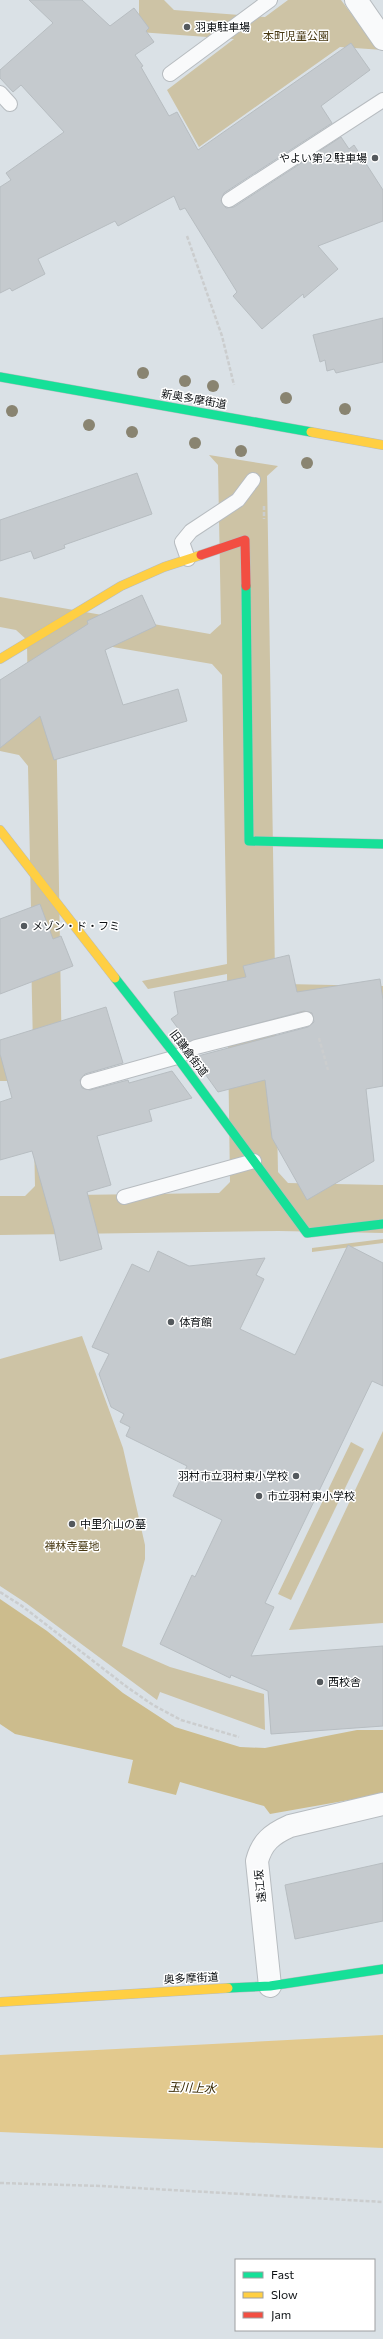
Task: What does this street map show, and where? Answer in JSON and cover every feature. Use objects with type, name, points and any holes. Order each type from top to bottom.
[{"type":"street","points":[[361,2],[383,38]]},
{"type":"street","name":"新奥多摩街道","points":[[0,378],[383,445]]},
{"type":"street","points":[[0,659],[121,586],[188,558],[245,540],[249,841],[383,844]]},
{"type":"street","name":"旧鎌倉街道","points":[[0,830],[177,1057],[307,1233],[383,1224]]},
{"type":"street","name":"遠江坂","points":[[270,1986],[257,1862],[261,1848],[276,1832],[290,1826],[383,1804]]},
{"type":"street","name":"奥多摩街道","points":[[0,2002],[270,1986],[383,1970]]},
{"type":"lane","points":[[170,74],[270,0]]},
{"type":"lane","points":[[0,93],[10,104]]},
{"type":"lane","points":[[228,200],[383,100]]},
{"type":"lane","points":[[188,558],[182,542],[191,531],[238,500],[253,480]]},
{"type":"lane","points":[[88,1082],[177,1057],[196,1047],[306,1019]]},
{"type":"lane","points":[[124,1197],[254,1161]]},
{"type":"path","points":[[187,236],[222,336],[234,385]]},
{"type":"path","points":[[0,1592],[22,1606],[127,1687],[153,1705],[181,1720],[239,1737]]},
{"type":"path","points":[[0,2183],[101,2186],[383,2202]]},
{"type":"green space","name":"本町児童公園","points":[[139,0],[164,0],[174,10],[265,17],[288,0],[341,0],[359,24],[383,26],[383,50],[340,47],[199,147],[167,90],[234,39],[139,32]]},
{"type":"green space","points":[[209,455],[278,466],[267,476],[275,974],[285,984],[383,986],[383,1015],[286,1013],[275,1022],[278,1172],[288,1183],[383,1185],[383,1233],[279,1231],[0,1235],[0,1196],[25,1196],[35,1186],[33,1091],[23,1081],[0,1081],[0,1056],[22,1056],[33,1046],[31,954],[0,943],[0,919],[21,919],[31,908],[28,766],[19,755],[0,751],[0,726],[28,720],[27,640],[16,630],[0,627],[0,597],[210,634],[221,624],[218,465]],"holes":[[[66,639],[212,664],[222,675],[227,964],[142,981],[148,989],[227,974],[230,1182],[219,1193],[74,1195],[64,1185],[55,648]]]},
{"type":"green space","points":[[383,1239],[383,1243],[312,1252],[312,1248]]},
{"type":"green space","name":"禅林寺墓地","points":[[82,1336],[123,1448],[145,1545],[145,1559],[122,1646],[170,1667],[264,1694],[265,1730],[160,1692],[157,1700],[26,1603],[0,1586],[0,1359]]},
{"type":"green space","points":[[383,1431],[383,1623],[289,1630]]},
{"type":"green space","points":[[351,1442],[364,1449],[291,1600],[278,1594]]},
{"type":"shaded area","points":[[0,1599],[47,1631],[123,1693],[175,1727],[240,1747],[265,1748],[357,1730],[383,1730],[383,1794],[270,1814],[264,1806],[180,1782],[176,1795],[128,1783],[133,1760],[15,1734],[0,1724]]},
{"type":"water","name":"玉川上水","points":[[383,2035],[383,2148],[0,2132],[0,2055]]},
{"type":"building","points":[[29,0],[82,0],[110,26],[134,8],[149,28],[146,31],[154,42],[135,55],[143,66],[141,67],[169,116],[177,112],[198,150],[351,43],[370,70],[321,106],[332,123],[224,193],[221,201],[226,208],[234,207],[341,137],[349,149],[354,145],[383,190],[383,221],[318,246],[338,269],[304,298],[303,294],[262,329],[233,296],[237,292],[185,208],[180,210],[174,196],[118,226],[115,221],[38,259],[45,274],[12,291],[10,288],[0,293],[0,187],[11,180],[6,173],[64,132],[21,85],[13,92],[0,78],[0,70],[53,23]]},
{"type":"building","points":[[383,318],[383,362],[336,373],[334,369],[327,371],[325,360],[320,362],[313,335]]},
{"type":"building","points":[[137,473],[152,514],[64,545],[65,548],[34,559],[31,551],[0,561],[0,520]]},
{"type":"building","points":[[142,595],[156,626],[105,650],[123,705],[178,689],[187,721],[54,760],[40,716],[0,748],[0,680],[88,624],[87,621]]},
{"type":"building","points":[[40,904],[53,939],[61,936],[73,966],[0,994],[0,919]]},
{"type":"building","points":[[289,955],[297,992],[380,979],[383,1000],[383,1086],[366,1089],[374,1161],[307,1200],[272,1138],[265,1080],[218,1092],[198,1064],[203,1063],[198,1056],[308,1027],[314,1022],[312,1013],[304,1011],[188,1042],[171,1019],[178,1014],[174,992],[246,977],[243,966]]},
{"type":"building","points":[[106,1007],[123,1063],[85,1074],[80,1080],[82,1088],[90,1090],[128,1080],[129,1083],[172,1071],[192,1098],[149,1110],[152,1121],[97,1136],[111,1185],[87,1192],[102,1249],[60,1261],[54,1229],[32,1151],[0,1160],[0,1102],[12,1098],[0,1054],[0,1040]]},
{"type":"building","name":"市立羽村東小学校","points":[[348,1245],[383,1263],[383,1386],[372,1381],[265,1603],[274,1607],[251,1656],[383,1646],[383,1726],[271,1734],[268,1691],[231,1675],[230,1678],[160,1644],[192,1575],[195,1577],[222,1520],[173,1496],[187,1466],[126,1436],[130,1427],[120,1422],[124,1414],[111,1407],[99,1374],[109,1354],[92,1347],[132,1264],[149,1272],[158,1251],[189,1266],[265,1258],[256,1275],[264,1279],[240,1329],[295,1355]]},
{"type":"building","points":[[383,1863],[383,1921],[295,1939],[285,1885]]},
{"type":"traffic: fast","points":[[0,377],[311,432]]},
{"type":"traffic: fast","points":[[246,586],[249,841],[383,844]]},
{"type":"traffic: fast","points":[[115,978],[177,1057],[307,1233],[383,1224]]},
{"type":"traffic: fast","points":[[228,1988],[270,1986],[383,1969]]},
{"type":"traffic: slow","points":[[311,432],[383,445]]},
{"type":"traffic: slow","points":[[0,659],[121,586],[164,567],[201,555]]},
{"type":"traffic: slow","points":[[0,830],[115,978]]},
{"type":"traffic: slow","points":[[0,2002],[228,1988]]},
{"type":"traffic: jam","points":[[201,555],[245,540],[246,586]]},
{"type":"place","name":"羽東駐車場","points":[[187,27]]},
{"type":"place","name":"やよい第２駐車場","points":[[375,158]]},
{"type":"place","name":"メゾン・ド・フミ","points":[[24,926]]},
{"type":"place","name":"体育館","points":[[171,1322]]},
{"type":"place","name":"羽村市立羽村東小学校","points":[[296,1476]]},
{"type":"place","name":"市立羽村東小学校","points":[[259,1496]]},
{"type":"place","name":"中里介山の墓","points":[[72,1524]]},
{"type":"place","name":"西校舎","points":[[320,1682]]}]
